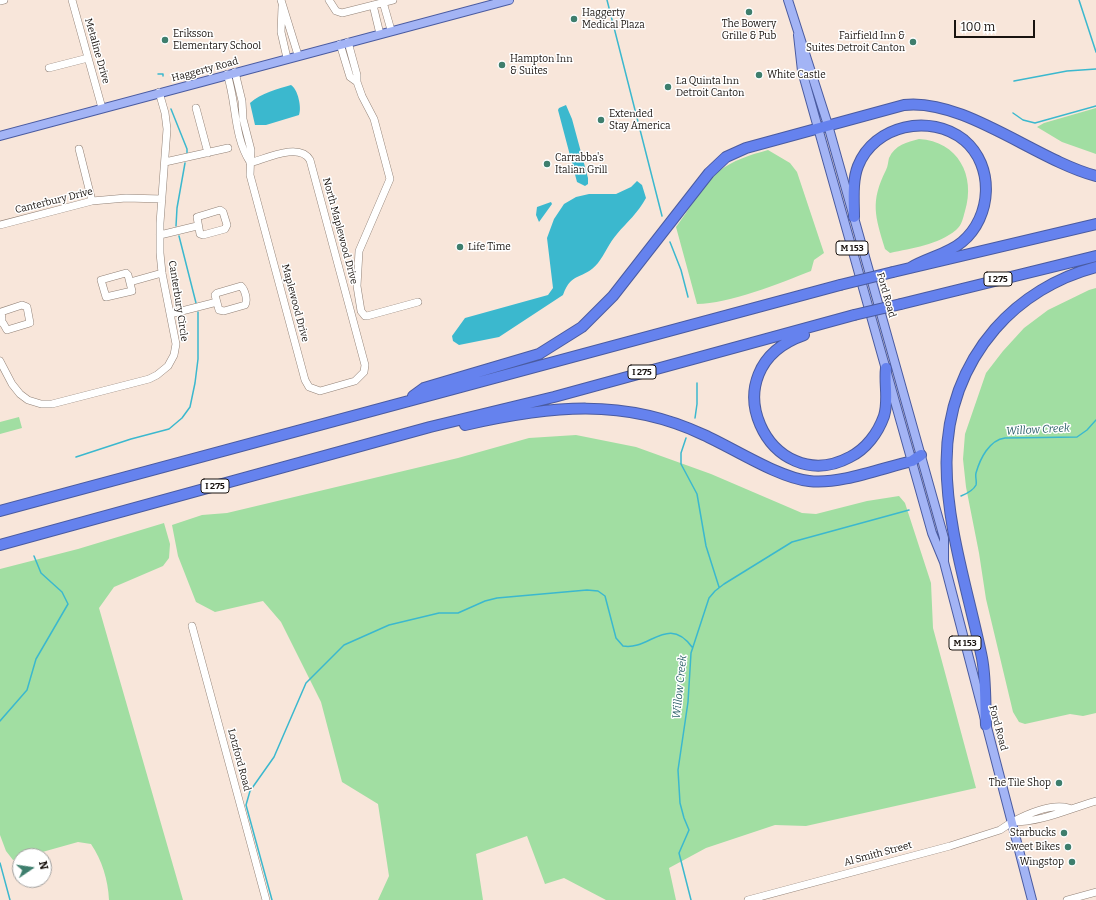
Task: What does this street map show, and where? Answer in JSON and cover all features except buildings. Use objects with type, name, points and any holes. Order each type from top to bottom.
[{"type":"highway","points":[[406,401],[424,388],[539,354],[567,338],[605,306],[717,165],[726,157],[746,148],[904,105],[930,105],[943,108],[998,131],[1060,163],[1096,176]]},
{"type":"highway","points":[[854,217],[856,175],[859,165],[870,147],[889,132],[914,125],[926,125],[949,131],[963,139],[976,155],[985,177],[986,199],[981,215],[973,229],[962,242],[944,252],[924,259],[910,268]]},
{"type":"highway","points":[[0,511],[840,285],[1096,224]]},
{"type":"highway","name":"I 275","points":[[0,545],[430,426],[554,397],[854,315],[1096,256]]},
{"type":"highway","points":[[986,724],[982,660],[962,576],[947,499],[946,454],[951,418],[956,400],[971,364],[987,338],[999,325],[1025,301],[1044,289],[1073,274],[1096,266]]},
{"type":"highway","points":[[843,318],[833,326],[789,341],[774,352],[762,368],[755,386],[755,407],[759,424],[769,441],[782,453],[791,458],[810,464],[837,462],[855,455],[869,443],[884,416],[887,400],[884,379],[886,368]]},
{"type":"highway","points":[[430,426],[451,428],[513,414],[557,408],[605,408],[626,410],[669,420],[704,435],[779,472],[809,481],[834,481],[916,458]]},
{"type":"main road","name":"Haggerty Road","points":[[0,136],[158,92],[509,0]]},
{"type":"main road","name":"Ford Road","points":[[788,0],[798,35],[811,68],[854,217],[916,458],[935,543],[944,562],[1032,900]]},
{"type":"main road","name":"Ford Road","points":[[798,35],[802,70],[818,128],[886,368],[916,458]]},
{"type":"street","points":[[0,1],[4,0]]},
{"type":"street","name":"Metaline Drive","points":[[72,0],[102,108]]},
{"type":"street","points":[[329,0],[333,8],[342,13],[393,0]]},
{"type":"street","points":[[282,1],[298,55]]},
{"type":"street","points":[[282,1],[281,32],[287,58]]},
{"type":"street","points":[[384,2],[391,30]]},
{"type":"street","points":[[373,5],[380,34]]},
{"type":"street","points":[[344,43],[350,77],[357,82],[374,120],[390,179],[358,251],[357,286],[361,311],[362,314],[367,316],[418,302]]},
{"type":"street","points":[[49,68],[88,58]]},
{"type":"street","name":"Maplewood Drive","points":[[231,73],[235,121],[244,152],[250,163],[250,175],[306,384],[313,390],[320,391],[355,381],[364,372]]},
{"type":"street","name":"Canterbury Circle","points":[[0,361],[12,384],[20,394],[28,400],[41,404],[52,404],[149,378],[162,371],[174,355],[176,339],[162,273],[160,235],[165,162],[166,119],[158,92]]},
{"type":"street","points":[[196,108],[208,153]]},
{"type":"street","points":[[165,162],[228,148]]},
{"type":"street","points":[[79,149],[92,201]]},
{"type":"street","name":"North Maplewood Drive","points":[[250,163],[294,150],[304,152],[310,160],[365,365],[364,372]]},
{"type":"street","name":"Canterbury Drive","points":[[0,225],[92,201],[126,198],[162,199]]},
{"type":"street","points":[[220,210],[223,212],[227,225],[225,229],[201,234],[197,226],[196,218],[199,215],[220,210]]},
{"type":"street","points":[[160,235],[197,226]]},
{"type":"street","points":[[126,273],[130,282],[132,290],[130,292],[110,298],[105,296],[101,282],[103,278],[126,273]]},
{"type":"street","points":[[130,282],[162,273]]},
{"type":"street","points":[[241,286],[244,289],[247,301],[245,305],[224,311],[219,310],[217,302],[215,295],[217,293],[241,286]]},
{"type":"street","points":[[170,314],[217,302]]},
{"type":"street","points":[[22,305],[27,307],[30,321],[29,324],[7,330],[0,322],[3,311],[22,305]]},
{"type":"street","name":"Lotzford Road","points":[[192,626],[266,900]]},
{"type":"street","name":"Al Smith Street","points":[[748,900],[950,846],[1000,830],[1024,816],[1062,806],[1069,808],[1096,801]]},
{"type":"street","points":[[1067,900],[1096,892]]},
{"type":"green space","points":[[1096,108],[1096,154],[1062,142],[1037,127],[1044,123]]},
{"type":"green space","points":[[919,139],[933,141],[944,146],[954,153],[961,163],[966,173],[968,185],[968,198],[965,211],[960,226],[949,235],[933,243],[890,253],[885,249],[877,218],[876,200],[878,191],[887,168],[889,158],[895,150],[910,141]]},
{"type":"green space","points":[[768,150],[790,163],[797,172],[824,253],[814,260],[811,271],[739,297],[724,301],[697,304],[676,227],[702,190],[718,172],[736,161]]},
{"type":"green space","points":[[1096,288],[1096,713],[1083,716],[1070,714],[1025,724],[1019,722],[1013,712],[986,599],[966,487],[963,459],[965,434],[986,373],[1003,351],[1024,328],[1048,310]]},
{"type":"green space","points":[[19,417],[22,428],[0,434],[0,422]]},
{"type":"green space","points":[[576,435],[636,447],[711,474],[802,513],[816,514],[867,501],[899,496],[905,503],[931,583],[933,628],[976,788],[806,826],[775,825],[706,848],[669,868],[676,900],[606,900],[564,878],[545,884],[527,836],[476,854],[483,900],[378,900],[389,876],[378,804],[342,782],[321,702],[281,622],[263,601],[215,612],[196,602],[178,556],[172,525],[202,515],[227,513],[458,458],[529,438]]},
{"type":"green space","points":[[164,523],[170,544],[169,558],[163,566],[114,587],[99,608],[183,900],[109,900],[104,870],[91,844],[78,842],[52,849],[52,848],[12,848],[12,859],[6,851],[0,835],[0,569],[78,549]]},
{"type":"water","points":[[291,85],[296,90],[299,99],[299,115],[266,125],[255,125],[250,103],[264,94]]},
{"type":"water","points":[[566,105],[572,119],[588,178],[588,184],[585,186],[577,182],[558,110]]},
{"type":"water","points":[[637,181],[642,185],[646,198],[636,213],[614,237],[593,269],[570,282],[563,295],[499,337],[459,345],[453,341],[452,336],[465,318],[548,295],[553,288],[547,238],[554,219],[564,204],[576,197],[589,194],[616,194],[631,187]]},
{"type":"water","points":[[551,202],[552,204],[539,222],[536,215],[537,207]]},
{"type":"waterway","points":[[607,0],[662,216]]},
{"type":"waterway","name":"Willow Creek","points":[[1079,0],[1096,52]]},
{"type":"waterway","points":[[1014,81],[1067,71],[1096,69]]},
{"type":"waterway","points":[[158,74],[163,74],[163,76]]},
{"type":"waterway","points":[[1013,113],[1023,120],[1035,123],[1096,106]]},
{"type":"waterway","points":[[171,109],[187,149],[187,153]]},
{"type":"waterway","points":[[176,226],[177,208],[185,163]]},
{"type":"waterway","points":[[179,236],[196,303]]},
{"type":"waterway","points":[[670,242],[681,270],[688,297]]},
{"type":"waterway","points":[[76,457],[131,439],[169,429],[182,418],[190,407],[195,383],[198,359],[198,312]]},
{"type":"waterway","points":[[695,418],[697,383]]},
{"type":"waterway","name":"Willow Creek","points":[[961,496],[975,487],[976,473],[980,462],[986,451],[994,442],[1005,438],[1077,437],[1087,430],[1096,420]]},
{"type":"waterway","points":[[686,438],[681,453],[681,464],[697,494],[706,546],[719,587]]},
{"type":"waterway","name":"Willow Creek","points":[[691,900],[679,853],[689,830],[680,803],[678,770],[688,702],[691,653],[709,598],[724,584],[792,542],[909,510]]},
{"type":"waterway","points":[[0,721],[27,690],[36,659],[68,604],[62,592],[41,573],[34,556]]},
{"type":"waterway","points":[[272,900],[246,805],[250,791],[274,757],[306,683],[344,645],[389,625],[439,613],[458,613],[485,601],[497,598],[587,590],[598,591],[605,596],[616,638],[623,646],[641,644],[658,636],[675,634],[683,638],[692,647]]},
{"type":"waterway","points":[[0,863],[10,900]]},
{"type":"place","name":"The Bowery Grille & Pub","points":[[749,12]]},
{"type":"place","name":"Haggerty Medical Plaza","points":[[574,19]]},
{"type":"place","name":"Eriksson Elementary School","points":[[165,40]]},
{"type":"place","name":"Fairfield Inn & Suites Detroit Canton","points":[[913,42]]},
{"type":"place","name":"Hampton Inn & Suites","points":[[502,65]]},
{"type":"place","name":"White Castle","points":[[759,75]]},
{"type":"place","name":"La Quinta Inn Detroit Canton","points":[[668,87]]},
{"type":"place","name":"Extended Stay America","points":[[601,120]]},
{"type":"place","name":"Carrabba's Italian Grill","points":[[547,164]]},
{"type":"place","name":"Life Time","points":[[460,247]]},
{"type":"place","name":"The Tile Shop","points":[[1059,783]]},
{"type":"place","name":"Starbucks","points":[[1064,833]]},
{"type":"place","name":"Sweet Bikes","points":[[1068,847]]},
{"type":"place","name":"Wingstop","points":[[1072,862]]}]
